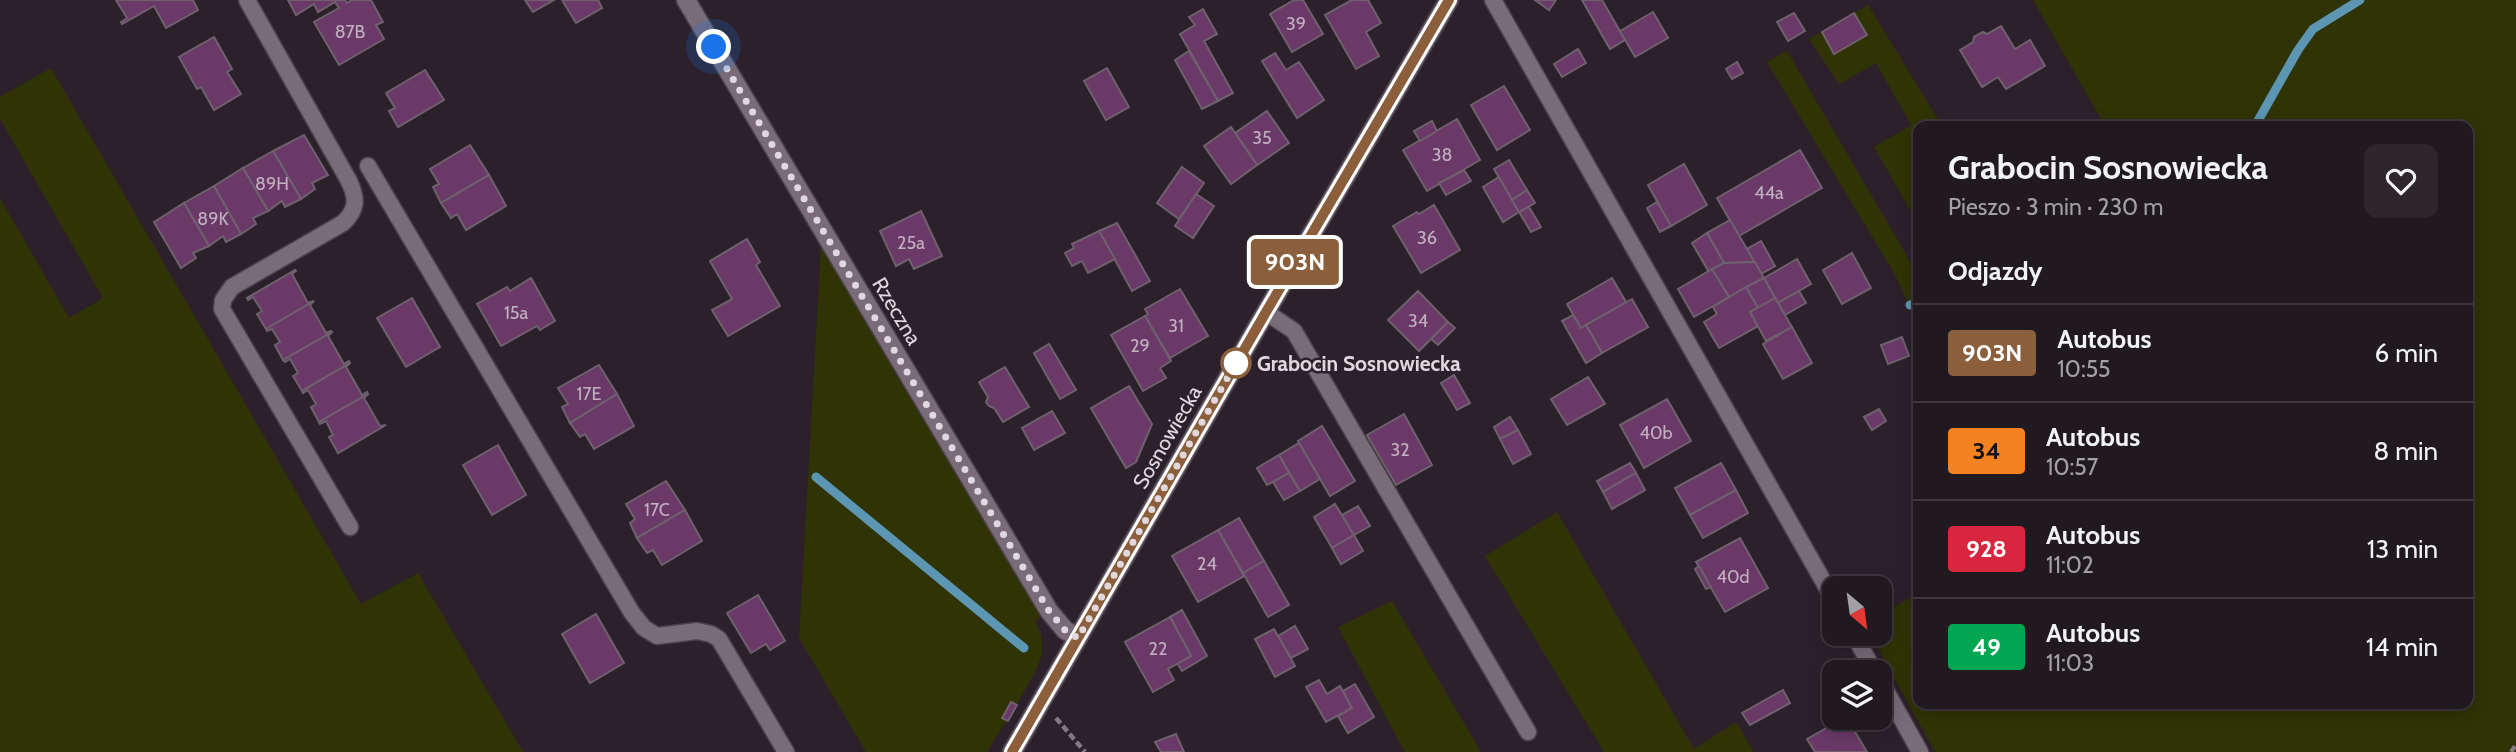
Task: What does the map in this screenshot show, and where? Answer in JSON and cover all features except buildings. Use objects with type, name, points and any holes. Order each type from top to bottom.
[{"type":"street","name":"Rzeczna","points":[[686,0],[1049,611],[1065,630],[1078,638]]},
{"type":"street","name":"Sosnowiecka","points":[[1012,752],[1449,0]]},
{"type":"lane","points":[[247,0],[349,181],[356,202],[353,211],[343,223],[233,287],[223,300],[222,309],[349,527]]},
{"type":"lane","points":[[1493,0],[1822,579]]},
{"type":"lane","points":[[368,166],[632,613],[644,628],[657,636],[697,631],[719,639],[786,752]]},
{"type":"lane","points":[[1266,312],[1294,331],[1528,732]]},
{"type":"lane","points":[[1892,702],[1920,752]]},
{"type":"path","points":[[1041,702],[1085,752]]},
{"type":"path","points":[[2511,752],[2516,745]]},
{"type":"green space","points":[[2033,0],[2516,0],[2516,752],[1935,752],[1892,674],[1892,660],[1884,660],[1877,646],[1892,646],[1892,609],[1913,596],[1913,709],[2473,709],[2473,121],[2102,121]]},
{"type":"green space","points":[[1868,5],[1939,121],[1913,121],[1913,215],[1874,147],[1911,125],[1876,63],[1839,84],[1809,39]]},
{"type":"green space","points":[[1787,51],[1913,266],[1913,313],[1894,273],[1767,62]]},
{"type":"green space","points":[[51,68],[361,604],[418,573],[523,752],[0,752],[0,198],[69,318],[103,298],[0,119],[0,97]]},
{"type":"green space","points":[[821,246],[1041,617],[1035,621],[1042,640],[1039,663],[987,752],[866,752],[799,638]]},
{"type":"green space","points":[[1557,512],[1694,749],[1736,722],[1754,752],[1604,752],[1485,556]]},
{"type":"green space","points":[[1392,601],[1481,752],[1405,752],[1338,627]]},
{"type":"waterway","points":[[2258,121],[2313,29],[2360,0]]},
{"type":"waterway","points":[[816,477],[1024,648]]},
{"type":"bus line","name":"903N","points":[[1012,752],[1449,0]]},
{"type":"place","name":"Grabocin Sosnowiecka","points":[[1236,363]]},
{"type":"route","points":[[714,47],[1049,611],[1065,630],[1078,638],[1236,363]]}]
